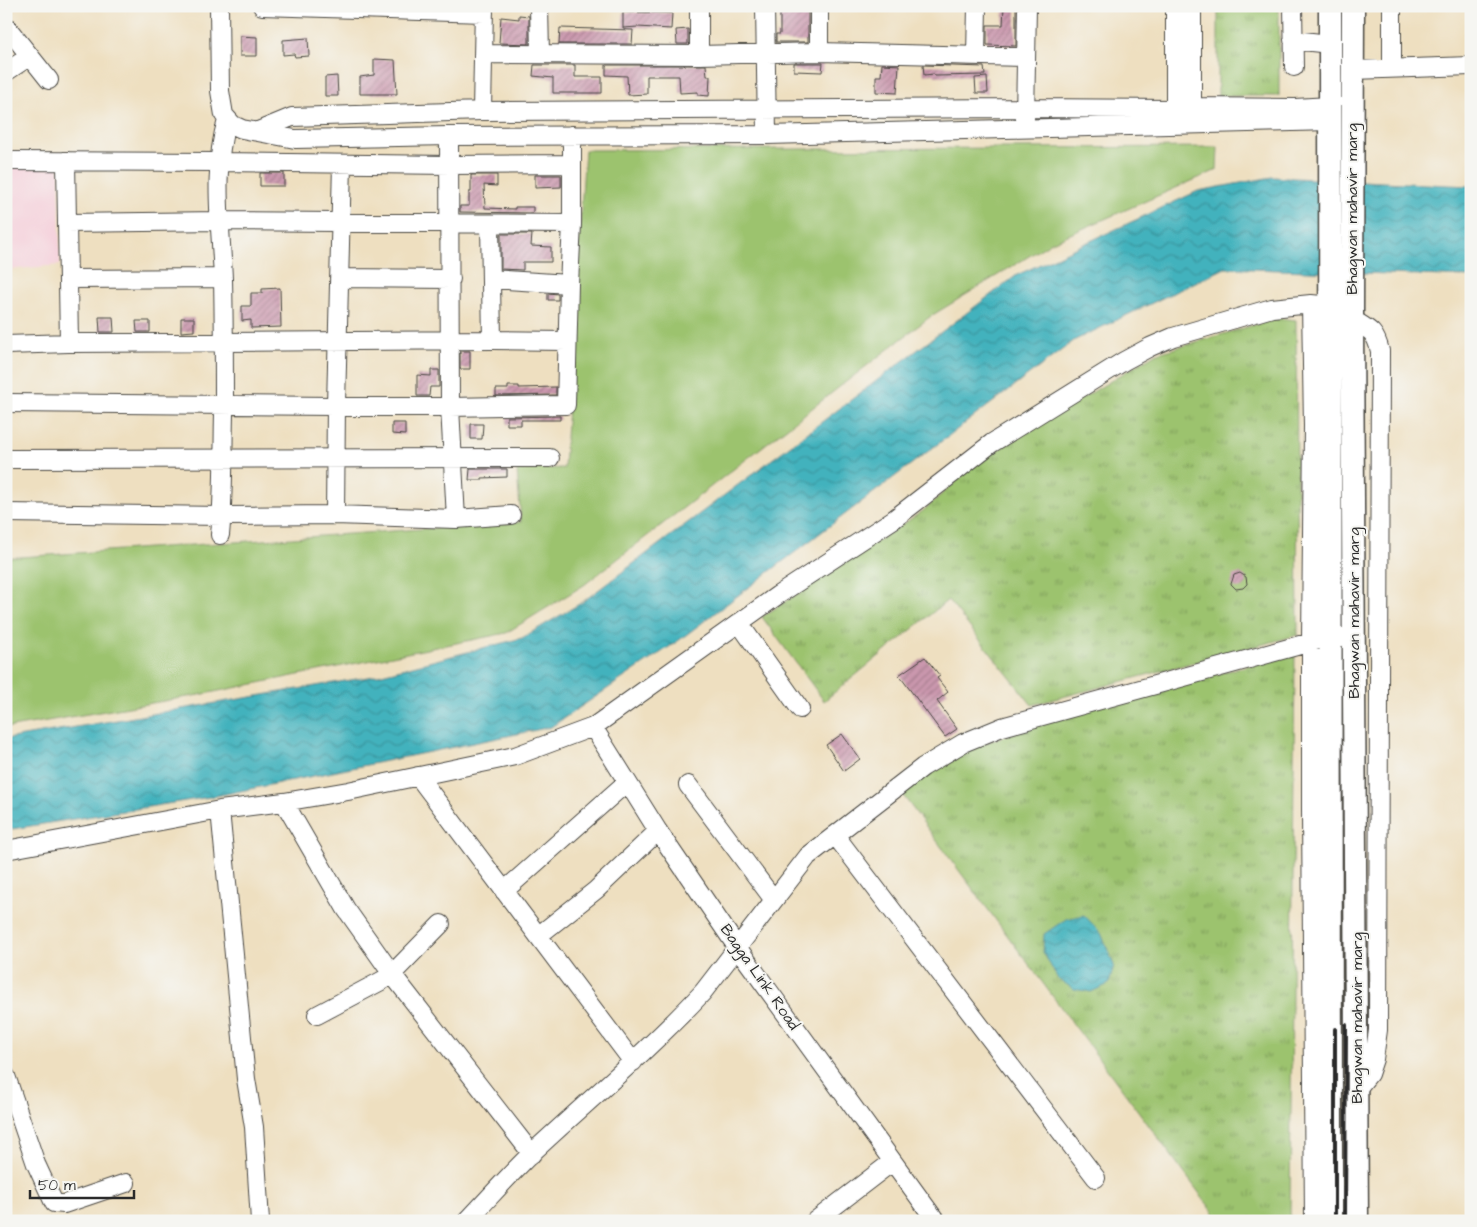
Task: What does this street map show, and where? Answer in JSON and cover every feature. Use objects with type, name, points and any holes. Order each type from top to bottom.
[{"type":"main road","name":"Bhagwan mahavir marg","points":[[1330,6],[1331,296],[1321,639],[1332,958],[1331,1221]]},
{"type":"main road","name":"Bhagwan mahavir marg","points":[[1331,296],[1353,150],[1353,6]]},
{"type":"main road","name":"Bhagwan mahavir marg","points":[[1331,296],[1352,319],[1357,1221]]},
{"type":"main road","points":[[1332,958],[1357,958]]},
{"type":"street","points":[[219,6],[220,91],[222,107],[227,120],[221,143],[219,162],[225,342],[222,516],[220,535]]},
{"type":"street","points":[[262,6],[484,9],[482,111]]},
{"type":"street","points":[[540,6],[540,54]]},
{"type":"street","points":[[699,6],[699,55]]},
{"type":"street","points":[[765,6],[767,135]]},
{"type":"street","points":[[819,6],[819,52]]},
{"type":"street","points":[[976,56],[977,6]]},
{"type":"street","points":[[1025,128],[1027,6]]},
{"type":"street","points":[[1176,6],[1183,116]]},
{"type":"street","points":[[1183,116],[1192,6]]},
{"type":"street","points":[[1293,6],[1294,67]]},
{"type":"street","points":[[1392,6],[1392,68]]},
{"type":"street","points":[[7,28],[49,80]]},
{"type":"street","points":[[1293,40],[1330,44]]},
{"type":"street","points":[[483,54],[699,55],[819,52],[1026,57]]},
{"type":"street","points":[[6,72],[30,56]]},
{"type":"street","points":[[1353,70],[1471,66]]},
{"type":"street","points":[[258,131],[292,117],[482,111],[1025,108],[1183,116]]},
{"type":"street","points":[[227,120],[242,128],[295,139],[449,136],[767,135],[1025,128],[1183,116],[1330,114]]},
{"type":"street","points":[[6,403],[450,407],[566,405],[572,224],[572,135]]},
{"type":"street","points":[[449,136],[451,223],[450,407],[456,520]]},
{"type":"street","points":[[6,161],[450,166],[572,164]]},
{"type":"street","points":[[66,162],[69,342]]},
{"type":"street","points":[[335,515],[342,164]]},
{"type":"street","points":[[67,223],[220,221],[572,224]]},
{"type":"street","points":[[490,224],[492,340]]},
{"type":"street","points":[[68,279],[223,278]]},
{"type":"street","points":[[339,278],[450,279]]},
{"type":"street","points":[[491,278],[569,284]]},
{"type":"street","points":[[6,850],[220,810],[284,802],[515,756],[593,727],[778,595],[894,519],[992,443],[1124,361],[1173,337],[1272,308],[1331,296]]},
{"type":"street","points":[[1352,319],[1377,337],[1380,351],[1378,1030],[1374,1059],[1369,1074],[1357,1089]]},
{"type":"street","points":[[6,345],[69,342],[567,341]]},
{"type":"street","points":[[6,459],[550,458]]},
{"type":"street","points":[[6,512],[222,516],[335,515],[456,520],[511,515]]},
{"type":"street","points":[[739,623],[800,709]]},
{"type":"street","points":[[467,1221],[532,1154],[633,1062],[703,992],[808,856],[923,767],[963,743],[1002,726],[1321,639],[1355,638]]},
{"type":"street","points":[[1314,1221],[1321,639]]},
{"type":"street","name":"Bagga Link Road","points":[[593,727],[658,831],[737,947],[936,1221]]},
{"type":"street","points":[[418,776],[633,1062]]},
{"type":"street","points":[[504,891],[628,782]]},
{"type":"street","points":[[688,785],[774,900]]},
{"type":"street","points":[[284,802],[346,909],[392,974],[532,1154]]},
{"type":"street","points":[[220,810],[246,1079],[254,1127],[260,1221]]},
{"type":"street","points":[[538,936],[596,890],[658,831]]},
{"type":"street","points":[[835,835],[1096,1178]]},
{"type":"street","points":[[317,1015],[392,974],[441,924]]},
{"type":"street","points":[[6,1076],[36,1164],[54,1203],[64,1204],[126,1183]]},
{"type":"street","points":[[815,1221],[892,1162]]},
{"type":"shaded area","points":[[6,162],[59,163],[60,265],[6,270]]},
{"type":"green space","points":[[1218,6],[1279,6],[1279,96],[1218,96]]},
{"type":"green space","points":[[1218,147],[1217,170],[1052,242],[931,316],[584,585],[506,633],[199,695],[6,728],[6,558],[521,522],[517,470],[564,468],[585,150]]},
{"type":"green space","points":[[1278,318],[1296,320],[1298,635],[1032,705],[948,600],[824,701],[762,617],[923,511],[976,463],[1155,354]]},
{"type":"green space","points":[[1295,653],[1290,1221],[1220,1221],[899,790],[977,746],[1057,717]]},
{"type":"water","points":[[1272,177],[1471,186],[1471,277],[1225,268],[1075,340],[678,641],[551,727],[216,796],[6,830],[6,739],[374,676],[522,638],[581,603],[1017,275],[1198,191]]},
{"type":"water","points":[[1084,915],[1101,933],[1114,965],[1109,984],[1091,992],[1074,989],[1058,979],[1043,952],[1044,934],[1066,919]]},
{"type":"building","points":[[797,6],[808,6],[808,42],[776,42],[776,34],[780,34],[780,10],[797,11]]},
{"type":"building","points":[[1004,6],[1016,6],[1016,46],[987,45],[987,25],[1003,25]]},
{"type":"building","points":[[623,12],[672,13],[671,29],[623,28]]},
{"type":"building","points":[[519,15],[529,16],[529,44],[499,43],[501,17],[519,19]]},
{"type":"building","points":[[560,28],[633,30],[632,44],[559,44]]},
{"type":"building","points":[[688,29],[688,44],[677,44],[676,30]]},
{"type":"building","points":[[240,36],[257,37],[257,56],[240,56]]},
{"type":"building","points":[[308,38],[309,56],[295,57],[294,54],[283,55],[283,40]]},
{"type":"building","points":[[374,59],[395,60],[397,94],[360,94],[360,77],[374,75]]},
{"type":"building","points":[[794,63],[823,63],[822,72],[794,71]]},
{"type":"building","points":[[882,64],[899,65],[897,93],[876,92],[876,76],[881,76]]},
{"type":"building","points":[[534,65],[575,65],[575,77],[602,77],[602,93],[553,93],[553,78],[533,76]]},
{"type":"building","points":[[606,65],[706,65],[707,76],[710,76],[709,96],[698,95],[698,92],[680,93],[679,76],[647,76],[647,94],[628,95],[627,76],[606,75]]},
{"type":"building","points":[[923,65],[984,67],[985,75],[924,75]]},
{"type":"building","points":[[337,76],[338,96],[325,96],[325,77]]},
{"type":"building","points":[[987,77],[988,93],[976,93],[975,78]]},
{"type":"building","points":[[260,173],[284,173],[284,186],[260,186]]},
{"type":"building","points":[[471,175],[497,175],[497,186],[484,185],[485,208],[515,209],[515,207],[533,207],[533,213],[460,212],[460,206],[469,206]]},
{"type":"building","points":[[535,175],[561,175],[561,187],[535,188]]},
{"type":"building","points":[[501,234],[532,234],[531,246],[551,247],[551,262],[523,262],[523,270],[501,269]]},
{"type":"building","points":[[280,288],[281,327],[251,328],[251,320],[242,321],[242,306],[251,306],[251,293],[262,293],[262,289]]},
{"type":"building","points":[[548,293],[558,294],[558,300],[548,300]]},
{"type":"building","points":[[99,317],[113,317],[114,332],[100,332]]},
{"type":"building","points":[[181,318],[194,318],[194,331],[181,332]]},
{"type":"building","points":[[136,321],[150,321],[150,332],[137,332]]},
{"type":"building","points":[[460,351],[470,351],[470,369],[460,369]]},
{"type":"building","points":[[431,370],[439,370],[439,387],[430,387],[429,396],[417,396],[417,375],[431,376]]},
{"type":"building","points":[[508,386],[519,386],[519,388],[556,387],[556,395],[496,396],[496,389],[508,389]]},
{"type":"building","points":[[560,416],[560,420],[521,420],[521,425],[507,425],[507,417]]},
{"type":"building","points":[[392,423],[405,423],[405,435],[392,434]]},
{"type":"building","points":[[471,424],[483,424],[482,439],[471,439]]},
{"type":"building","points":[[470,469],[507,469],[507,477],[469,480]]},
{"type":"building","points":[[1240,573],[1246,577],[1247,584],[1243,588],[1236,589],[1231,584],[1234,575]]},
{"type":"building","points":[[925,657],[940,676],[937,678],[948,692],[937,701],[957,729],[945,737],[899,675]]},
{"type":"building","points":[[842,734],[860,759],[844,771],[826,745]]},
{"type":"railway","points":[[1345,1221],[1346,1025]]},
{"type":"railway","points":[[1335,1029],[1335,1221]]}]
